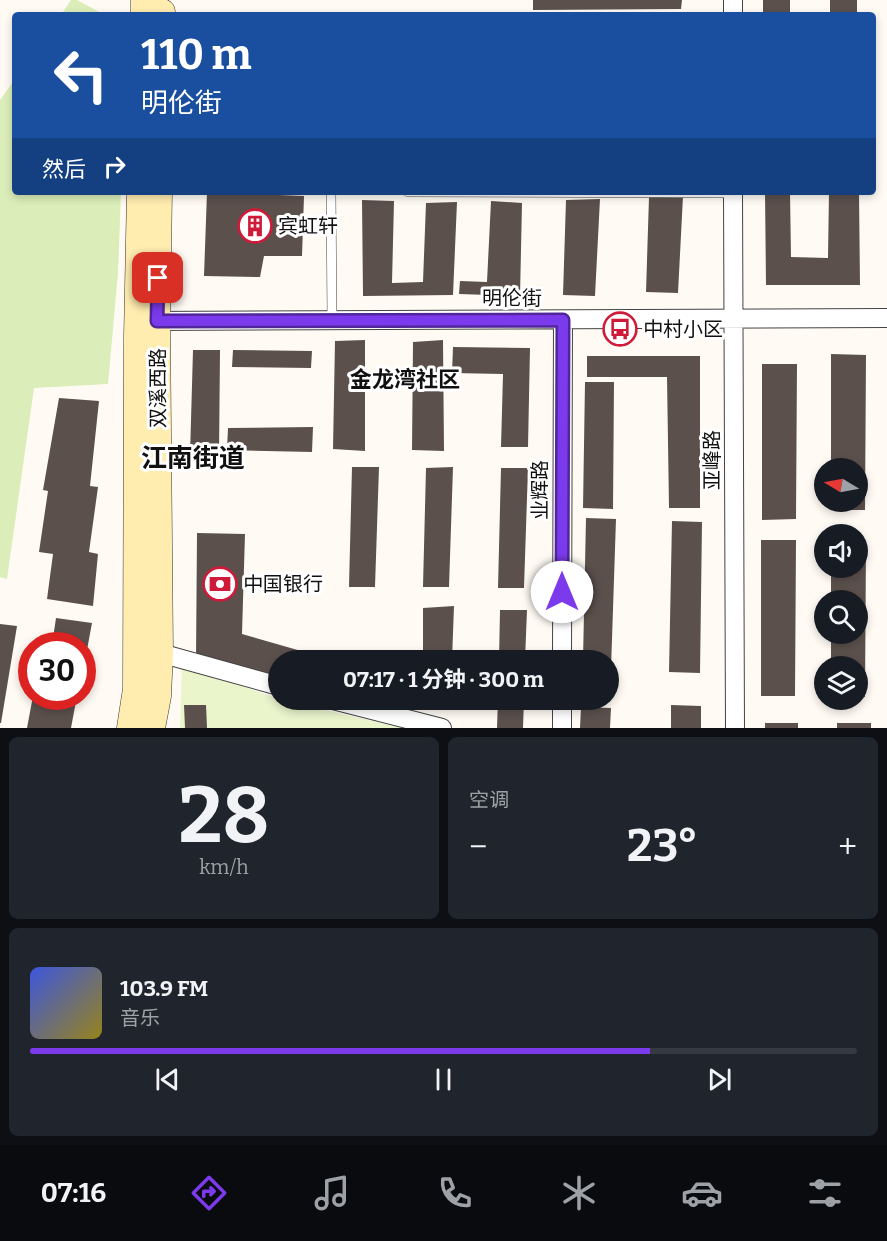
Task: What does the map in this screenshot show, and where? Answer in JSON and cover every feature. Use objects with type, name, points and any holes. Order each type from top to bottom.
[{"type":"main road","name":"双溪西路","points":[[140,195],[160,653],[158,696],[152,728]]},
{"type":"main road","name":"双溪西路","points":[[130,728],[136,689],[147,321],[159,195]]},
{"type":"street","name":"亚峰路","points":[[734,195],[735,728]]},
{"type":"street","name":"明伦街","points":[[147,321],[887,318]]},
{"type":"street","name":"业辉路","points":[[562,650],[563,320]]},
{"type":"street","points":[[160,653],[268,683]]},
{"type":"street","points":[[372,710],[442,728]]},
{"type":"street","points":[[562,710],[562,728]]},
{"type":"lane","points":[[330,195],[332,321]]},
{"type":"green space","points":[[71,0],[77,0],[99,12],[63,12]]},
{"type":"green space","points":[[12,83],[12,195],[121,195],[118,273],[108,384],[34,388],[7,579],[0,577],[0,100]]},
{"type":"green space","points":[[182,665],[268,695],[268,710],[326,710],[402,728],[180,728]]},
{"type":"building","points":[[533,0],[682,0],[681,9],[533,10]]},
{"type":"building","points":[[763,0],[790,0],[790,12],[763,12]]},
{"type":"building","points":[[830,0],[857,0],[857,12],[830,12]]},
{"type":"building","name":"宾虹轩","points":[[207,195],[304,196],[302,256],[264,256],[260,277],[204,276]]},
{"type":"building","points":[[765,195],[790,195],[791,257],[828,258],[829,195],[859,195],[860,285],[766,285]]},
{"type":"building","points":[[683,196],[678,293],[646,292],[649,197]]},
{"type":"building","points":[[600,199],[595,296],[563,295],[566,200]]},
{"type":"building","points":[[362,200],[394,201],[392,283],[423,282],[426,203],[457,202],[453,295],[363,296]]},
{"type":"building","points":[[491,201],[522,203],[520,296],[459,294],[460,281],[487,282]]},
{"type":"building","points":[[365,340],[365,451],[333,449],[335,341]]},
{"type":"building","points":[[443,340],[444,451],[412,450],[413,342]]},
{"type":"building","points":[[453,347],[530,348],[528,447],[501,447],[503,374],[452,373]]},
{"type":"building","points":[[193,350],[220,350],[219,456],[190,455]]},
{"type":"building","points":[[233,350],[312,351],[311,368],[232,367]]},
{"type":"building","points":[[831,354],[866,355],[865,458],[831,458]]},
{"type":"building","points":[[587,356],[700,356],[700,508],[669,508],[667,377],[587,377]]},
{"type":"building","points":[[762,364],[797,364],[796,519],[762,520]]},
{"type":"building","points":[[585,382],[614,382],[613,509],[583,508]]},
{"type":"building","points":[[59,398],[99,401],[90,486],[98,487],[89,552],[98,554],[93,606],[47,599],[53,554],[39,552],[48,491],[43,490]]},
{"type":"building","points":[[313,427],[312,452],[227,450],[228,428]]},
{"type":"building","points":[[352,467],[379,467],[375,587],[349,587]]},
{"type":"building","points":[[453,467],[449,587],[423,587],[426,468]]},
{"type":"building","points":[[501,468],[528,468],[524,588],[498,588]]},
{"type":"building","points":[[586,518],[616,519],[612,650],[583,650]]},
{"type":"building","points":[[672,521],[702,522],[700,673],[669,672]]},
{"type":"building","name":"中国银行","points":[[197,533],[245,534],[242,634],[298,650],[268,650],[268,677],[196,658]]},
{"type":"building","points":[[761,540],[796,540],[795,696],[761,696]]},
{"type":"building","points":[[831,578],[866,578],[866,590],[831,590]]},
{"type":"building","points":[[454,606],[452,650],[423,650],[423,608]]},
{"type":"building","points":[[500,610],[527,610],[525,650],[499,650]]},
{"type":"building","points":[[56,618],[92,623],[90,632],[54,632]]},
{"type":"building","points":[[0,624],[17,626],[1,723],[0,723]]},
{"type":"building","points":[[831,644],[865,644],[865,656],[831,656]]},
{"type":"building","points":[[184,705],[206,705],[207,728],[185,728]]},
{"type":"building","points":[[671,705],[701,706],[701,728],[671,728]]},
{"type":"building","points":[[30,710],[74,710],[71,728],[27,728]]},
{"type":"building","points":[[498,710],[524,710],[523,728],[497,728]]},
{"type":"building","points":[[581,710],[611,710],[610,728],[580,728]]},
{"type":"building","points":[[765,723],[798,723],[798,728],[765,728]]},
{"type":"building","points":[[837,723],[871,723],[871,728],[837,728]]},
{"type":"place","name":"宾虹轩","points":[[255,226]]},
{"type":"place","name":"中村小区","points":[[620,329]]},
{"type":"place","name":"中国银行","points":[[220,584]]},
{"type":"district","name":"金龙湾社区","points":[[405,379]]},
{"type":"district","name":"江南街道","points":[[193,458]]},
{"type":"route","points":[[158,278],[157,321],[563,320],[562,592]]}]
